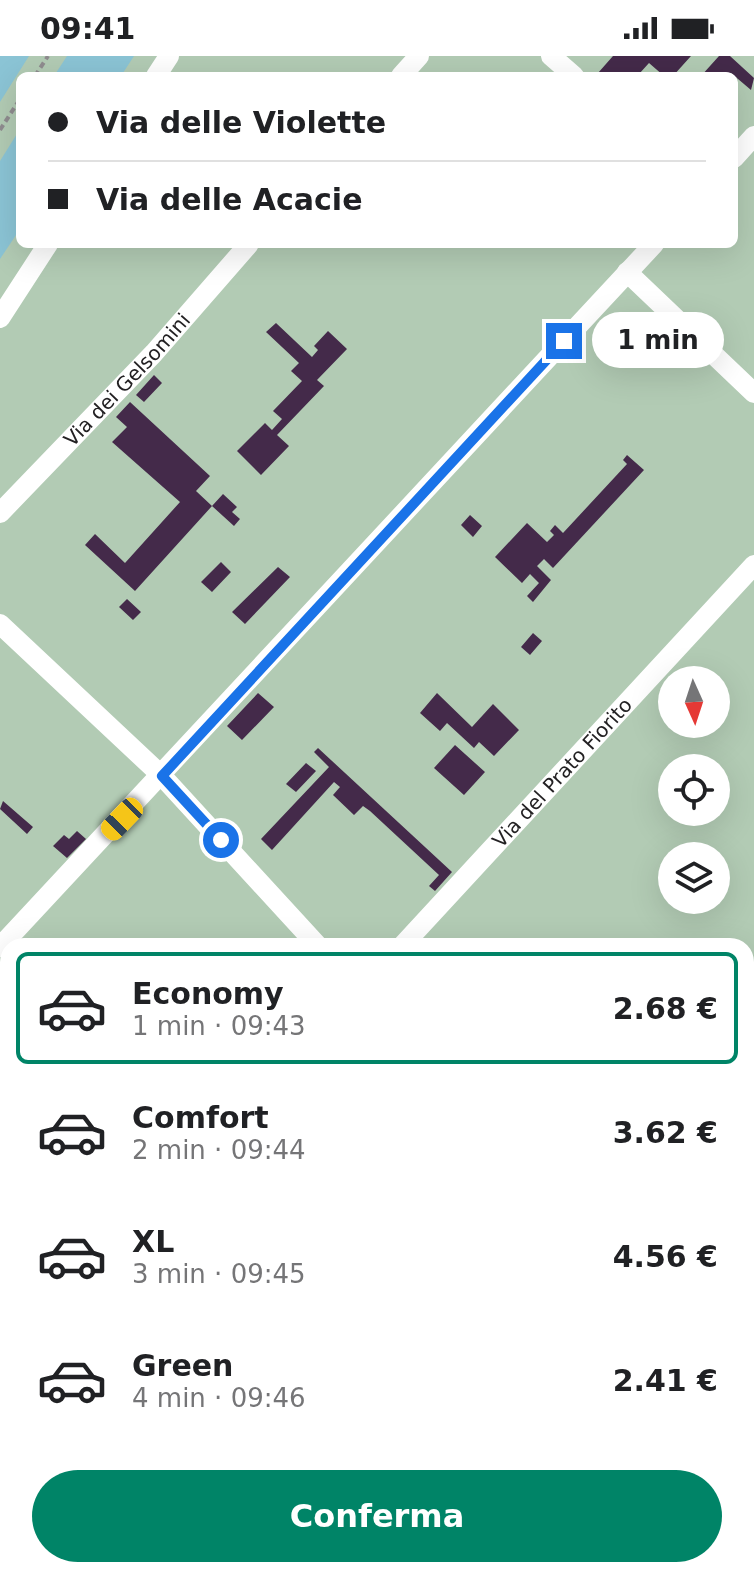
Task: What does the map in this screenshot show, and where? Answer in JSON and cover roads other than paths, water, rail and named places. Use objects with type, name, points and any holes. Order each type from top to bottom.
[{"type":"street","points":[[405,72],[419,56]]},
{"type":"street","points":[[551,56],[569,72]]},
{"type":"street","points":[[738,154],[754,136]]},
{"type":"street","points":[[0,318],[45,248]]},
{"type":"street","name":"Via dei Gelsomini","points":[[0,513],[154,353],[246,248]]},
{"type":"street","points":[[9,938],[650,248]]},
{"type":"street","points":[[627,272],[754,393]]},
{"type":"street","name":"Via del Prato Fiorito","points":[[409,938],[754,565]]},
{"type":"street","points":[[0,624],[162,776],[311,938]]},
{"type":"water","points":[[0,56],[29,56],[16,72],[0,102]]},
{"type":"water","points":[[67,56],[134,56],[124,72],[57,72]]},
{"type":"water","points":[[16,135],[16,235],[0,259],[0,161]]}]
